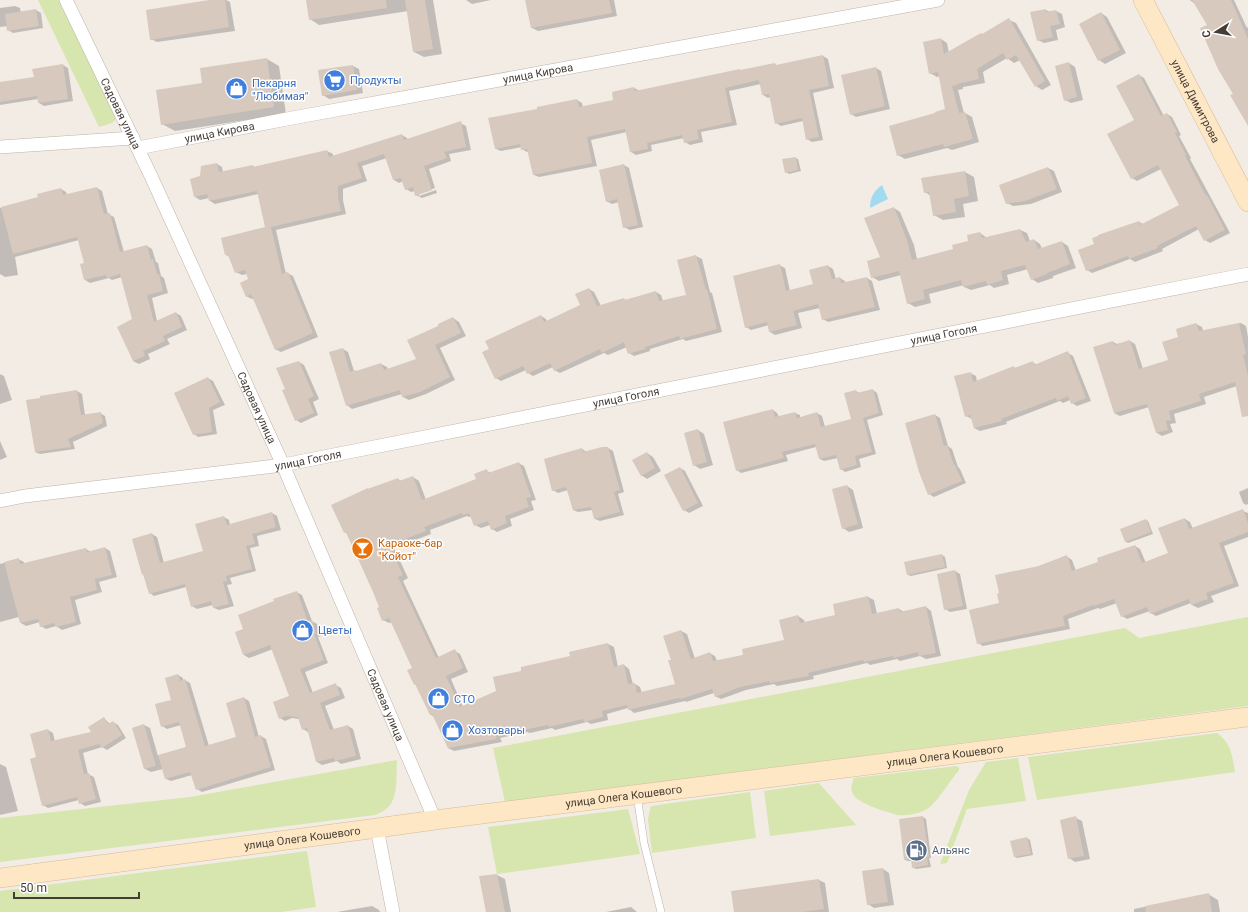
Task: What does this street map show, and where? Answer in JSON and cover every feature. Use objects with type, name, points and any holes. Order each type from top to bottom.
[{"type":"street","name":"Садовая улица","points":[[66,0],[136,143],[283,465],[436,820]]},
{"type":"street","name":"улица Кирова","points":[[0,147],[136,143],[287,119],[938,0]]},
{"type":"street","name":"улица Димитрова","points":[[1143,0],[1248,202]]},
{"type":"street","name":"улица Гоголя","points":[[0,501],[25,496],[283,465],[1248,274]]},
{"type":"street","name":"улица Олега Кошевого","points":[[0,878],[637,794],[1248,717]]},
{"type":"street","points":[[377,828],[393,912]]},
{"type":"lane","points":[[637,794],[644,844],[661,912]]},
{"type":"green space","points":[[38,0],[61,0],[115,112],[116,119],[112,123],[99,127]]},
{"type":"green space","points":[[1248,617],[1248,706],[505,802],[493,748],[1125,628],[1139,638]]},
{"type":"green space","points":[[1217,733],[1226,741],[1232,756],[1235,772],[1037,800],[1028,757]]},
{"type":"green space","points":[[1018,758],[1026,801],[967,809],[947,863],[940,864],[969,790],[986,762]]},
{"type":"green space","points":[[397,760],[396,786],[393,800],[386,809],[375,815],[0,862],[0,818],[190,797]]},
{"type":"green space","points":[[957,766],[959,770],[935,802],[928,808],[916,814],[898,815],[880,810],[856,798],[852,790],[854,778]]},
{"type":"green space","points":[[819,783],[856,825],[770,836],[764,791]]},
{"type":"green space","points":[[750,792],[756,838],[652,853],[648,819],[651,806]]},
{"type":"green space","points":[[628,809],[640,854],[497,874],[488,827]]},
{"type":"green space","points":[[307,851],[316,907],[281,912],[0,912],[0,891]]},
{"type":"water","points":[[882,185],[888,199],[870,208],[873,195]]},
{"type":"building","points":[[209,0],[225,0],[229,27],[150,40],[146,10]]},
{"type":"building","points":[[306,0],[386,0],[387,8],[309,20]]},
{"type":"building","points":[[405,0],[425,0],[433,49],[413,52]]},
{"type":"building","points":[[525,0],[609,0],[612,13],[531,28]]},
{"type":"building","points":[[1192,0],[1231,0],[1248,39],[1248,126],[1230,95],[1233,94],[1218,69],[1200,28],[1207,25]]},
{"type":"building","points":[[36,9],[39,26],[7,31],[5,14]]},
{"type":"building","points":[[1046,9],[1046,12],[1056,10],[1060,24],[1050,26],[1053,37],[1037,41],[1030,12]]},
{"type":"building","points":[[1101,12],[1120,50],[1098,61],[1079,24]]},
{"type":"building","points":[[1009,18],[1045,81],[1035,87],[1016,55],[1007,60],[1003,53],[977,69],[979,79],[952,86],[959,113],[965,112],[973,139],[944,147],[943,144],[897,156],[889,126],[945,109],[938,72],[929,74],[923,42],[941,38],[944,54]]},
{"type":"building","points":[[823,55],[829,86],[809,90],[819,137],[806,140],[802,118],[775,124],[769,94],[762,95],[759,80],[725,88],[732,122],[697,130],[699,139],[684,143],[682,135],[647,143],[648,149],[630,152],[625,129],[587,137],[592,163],[533,175],[527,149],[521,150],[520,144],[495,149],[488,118],[537,109],[537,107],[577,99],[579,107],[613,100],[612,92],[634,87],[635,91],[740,69],[775,63],[776,65]]},
{"type":"building","points":[[267,58],[274,107],[161,125],[156,90],[202,83],[200,68]]},
{"type":"building","points":[[1069,62],[1077,97],[1064,101],[1055,66]]},
{"type":"building","points":[[63,64],[68,99],[38,103],[37,96],[0,102],[0,82],[34,77],[32,69]]},
{"type":"building","points":[[353,65],[357,90],[322,96],[318,70]]},
{"type":"building","points":[[876,67],[885,106],[850,115],[841,75]]},
{"type":"building","points":[[1139,74],[1161,116],[1167,113],[1177,132],[1175,133],[1186,155],[1185,156],[1225,230],[1204,241],[1196,226],[1157,246],[1158,248],[1129,259],[1128,256],[1086,271],[1078,250],[1094,244],[1092,238],[1139,221],[1140,225],[1179,205],[1158,165],[1131,179],[1107,134],[1134,120],[1116,86]]},
{"type":"building","points":[[461,121],[466,147],[444,152],[447,158],[424,166],[432,190],[415,196],[413,187],[405,190],[401,178],[393,180],[384,154],[357,163],[362,178],[338,186],[338,197],[341,211],[271,227],[282,274],[288,272],[313,333],[275,350],[251,294],[246,297],[240,283],[248,279],[245,270],[235,273],[228,255],[225,255],[221,238],[265,227],[257,191],[209,201],[207,194],[194,197],[190,179],[200,176],[201,166],[217,163],[219,172],[253,165],[253,167],[327,150],[329,157],[402,134],[404,140]]},
{"type":"building","points":[[796,157],[798,170],[785,173],[782,159]]},
{"type":"building","points":[[624,164],[638,225],[623,228],[617,199],[606,202],[599,170]]},
{"type":"building","points":[[1048,167],[1057,189],[1025,201],[1006,204],[999,185]]},
{"type":"building","points":[[965,171],[969,196],[954,199],[956,212],[933,216],[929,192],[924,193],[921,178]]},
{"type":"building","points":[[97,187],[104,214],[110,213],[120,252],[147,245],[151,260],[153,259],[157,274],[159,274],[163,291],[147,295],[154,322],[176,312],[182,327],[163,336],[165,341],[143,351],[145,356],[133,361],[117,327],[132,319],[120,274],[107,278],[106,275],[84,280],[80,264],[84,263],[77,237],[13,254],[1,207],[38,197],[37,194],[61,188],[63,195]]},
{"type":"building","points":[[894,207],[907,240],[912,260],[953,249],[952,245],[968,241],[967,235],[980,232],[982,238],[1020,229],[1026,242],[1034,239],[1038,249],[1062,241],[1070,264],[1031,280],[1025,265],[1001,271],[1003,280],[987,285],[986,281],[963,287],[961,280],[923,290],[925,299],[907,304],[899,271],[871,278],[867,261],[880,257],[864,218]]},
{"type":"building","points":[[696,255],[706,290],[707,289],[717,329],[680,339],[679,336],[628,354],[624,342],[602,353],[600,349],[554,371],[550,363],[527,374],[523,366],[495,379],[482,352],[489,349],[485,341],[541,315],[544,322],[580,305],[575,294],[589,288],[597,306],[656,291],[659,301],[686,295],[677,260]]},
{"type":"building","points":[[780,264],[786,291],[813,284],[809,270],[828,265],[832,279],[840,277],[841,283],[867,277],[875,307],[822,320],[818,304],[793,311],[797,325],[769,332],[767,322],[745,328],[733,276]]},
{"type":"building","points":[[453,317],[461,333],[435,345],[450,377],[420,392],[402,397],[400,390],[346,406],[329,352],[343,348],[350,372],[381,363],[384,370],[416,359],[407,340],[438,326],[438,324]]},
{"type":"building","points":[[1196,323],[1199,331],[1239,323],[1246,354],[1243,355],[1248,376],[1248,416],[1242,417],[1235,382],[1199,394],[1201,401],[1169,411],[1171,420],[1166,421],[1168,430],[1156,433],[1147,404],[1114,413],[1093,347],[1113,341],[1114,345],[1130,340],[1139,369],[1168,360],[1162,342],[1178,337],[1176,329]]},
{"type":"building","points":[[1068,351],[1086,398],[1071,404],[1068,396],[1057,401],[1056,398],[1001,419],[1002,421],[974,428],[970,415],[965,417],[954,376],[971,372],[973,382],[1014,366],[1015,368],[1033,361],[1034,365]]},
{"type":"building","points":[[299,361],[314,396],[308,399],[314,413],[295,421],[282,390],[285,389],[276,368]]},
{"type":"building","points":[[208,377],[220,402],[209,408],[212,432],[193,435],[174,393]]},
{"type":"building","points":[[873,389],[879,413],[863,418],[872,452],[855,456],[857,465],[840,470],[836,455],[819,459],[815,444],[782,452],[784,458],[736,471],[723,422],[773,409],[775,417],[795,412],[797,418],[817,412],[821,427],[851,419],[844,393],[856,390],[857,393]]},
{"type":"building","points":[[77,390],[81,415],[101,412],[103,423],[68,439],[71,447],[35,452],[26,400],[40,398],[40,396]]},
{"type":"building","points":[[935,414],[944,446],[947,445],[954,465],[962,481],[928,495],[919,472],[905,423]]},
{"type":"building","points":[[698,429],[707,462],[693,466],[684,433]]},
{"type":"building","points":[[608,447],[620,490],[614,492],[620,512],[594,519],[591,507],[573,510],[566,487],[552,491],[544,459],[582,448],[583,452]]},
{"type":"building","points":[[647,452],[655,468],[641,476],[632,460]]},
{"type":"building","points":[[519,462],[531,497],[526,498],[529,507],[505,516],[507,523],[491,530],[488,521],[474,526],[469,513],[463,515],[462,513],[424,527],[426,531],[389,545],[403,575],[398,577],[436,658],[455,649],[463,668],[446,676],[460,707],[496,691],[493,677],[521,671],[521,667],[570,656],[569,652],[608,643],[614,667],[624,664],[628,684],[635,683],[637,693],[675,684],[668,660],[671,660],[663,636],[681,630],[691,659],[710,652],[713,661],[743,655],[742,649],[784,640],[779,620],[798,615],[800,623],[835,615],[833,604],[868,596],[872,614],[899,608],[900,612],[926,606],[936,653],[919,656],[918,652],[893,658],[893,656],[864,662],[863,660],[808,673],[809,676],[770,683],[770,681],[740,687],[715,697],[712,689],[680,699],[628,710],[627,705],[602,711],[603,717],[584,722],[583,719],[549,727],[548,725],[523,729],[495,735],[497,739],[448,748],[432,714],[430,715],[407,670],[412,668],[389,618],[382,621],[377,608],[379,607],[373,592],[346,532],[344,533],[331,505],[368,488],[398,478],[399,481],[413,476],[422,500],[476,479],[474,474],[487,469],[488,473]]},
{"type":"building","points":[[680,467],[698,503],[683,511],[664,475]]},
{"type":"building","points":[[847,485],[858,524],[842,529],[832,489]]},
{"type":"building","points":[[1243,509],[1248,523],[1248,532],[1219,543],[1234,583],[1206,593],[1208,599],[1191,605],[1189,599],[1150,614],[1147,607],[1121,617],[1114,599],[1063,616],[1065,626],[977,644],[969,610],[999,603],[997,594],[999,593],[995,575],[1039,566],[1067,555],[1072,571],[1098,562],[1097,558],[1135,545],[1142,563],[1168,553],[1158,528],[1185,518],[1189,529]]},
{"type":"building","points":[[272,512],[276,527],[252,534],[255,544],[246,546],[252,569],[226,576],[227,581],[223,582],[229,604],[213,608],[211,601],[191,607],[185,584],[149,594],[132,539],[152,533],[160,563],[203,551],[195,524],[224,516],[227,525]]},
{"type":"building","points":[[1146,519],[1151,532],[1125,542],[1120,529]]},
{"type":"building","points":[[105,547],[112,575],[95,579],[97,590],[70,597],[76,622],[56,627],[54,623],[40,627],[38,619],[20,623],[4,562],[19,558],[20,564],[86,548],[87,552]]},
{"type":"building","points":[[942,554],[945,567],[907,575],[904,562]]},
{"type":"building","points":[[955,570],[963,606],[944,610],[937,574]]},
{"type":"building","points":[[297,591],[308,622],[312,620],[316,633],[314,634],[324,660],[300,669],[310,693],[336,683],[340,695],[320,703],[330,730],[348,725],[356,756],[335,761],[334,758],[316,762],[307,728],[302,730],[298,717],[286,716],[279,719],[273,702],[289,696],[270,645],[243,655],[235,632],[243,629],[238,615],[274,601],[273,599]]},
{"type":"building","points":[[178,674],[180,681],[185,679],[205,746],[236,737],[226,703],[244,697],[255,737],[261,735],[271,767],[196,790],[190,772],[165,779],[158,755],[186,747],[179,722],[161,727],[155,704],[171,700],[165,678]]},
{"type":"building","points":[[104,717],[108,724],[113,721],[122,735],[102,748],[99,744],[78,750],[84,774],[89,773],[96,799],[79,804],[77,797],[42,806],[30,759],[36,757],[30,734],[48,729],[51,741],[91,732],[88,727]]},
{"type":"building","points":[[144,724],[156,766],[144,769],[132,728]]},
{"type":"building","points":[[923,816],[929,857],[927,857],[928,865],[912,868],[911,859],[904,860],[899,819]]},
{"type":"building","points":[[1076,816],[1084,856],[1068,859],[1060,820]]},
{"type":"building","points":[[1027,837],[1031,854],[1014,857],[1010,841]]},
{"type":"building","points":[[883,868],[888,902],[867,905],[862,871]]},
{"type":"building","points":[[497,874],[505,912],[486,912],[479,876]]},
{"type":"building","points":[[819,879],[824,909],[802,912],[734,912],[731,891]]},
{"type":"building","points":[[1209,893],[1212,912],[1146,912],[1145,906]]},
{"type":"place","name":"Продукты","points":[[335,80]]},
{"type":"place","name":"Пекарня \"Любимая\"","points":[[237,89]]},
{"type":"place","name":"Караоке-бар \"Койот\"","points":[[363,549]]},
{"type":"place","name":"Цветы","points":[[302,630]]},
{"type":"place","name":"СТО","points":[[438,699]]},
{"type":"place","name":"Хозтовары","points":[[452,730]]},
{"type":"place","name":"Альянс","points":[[916,850]]}]
